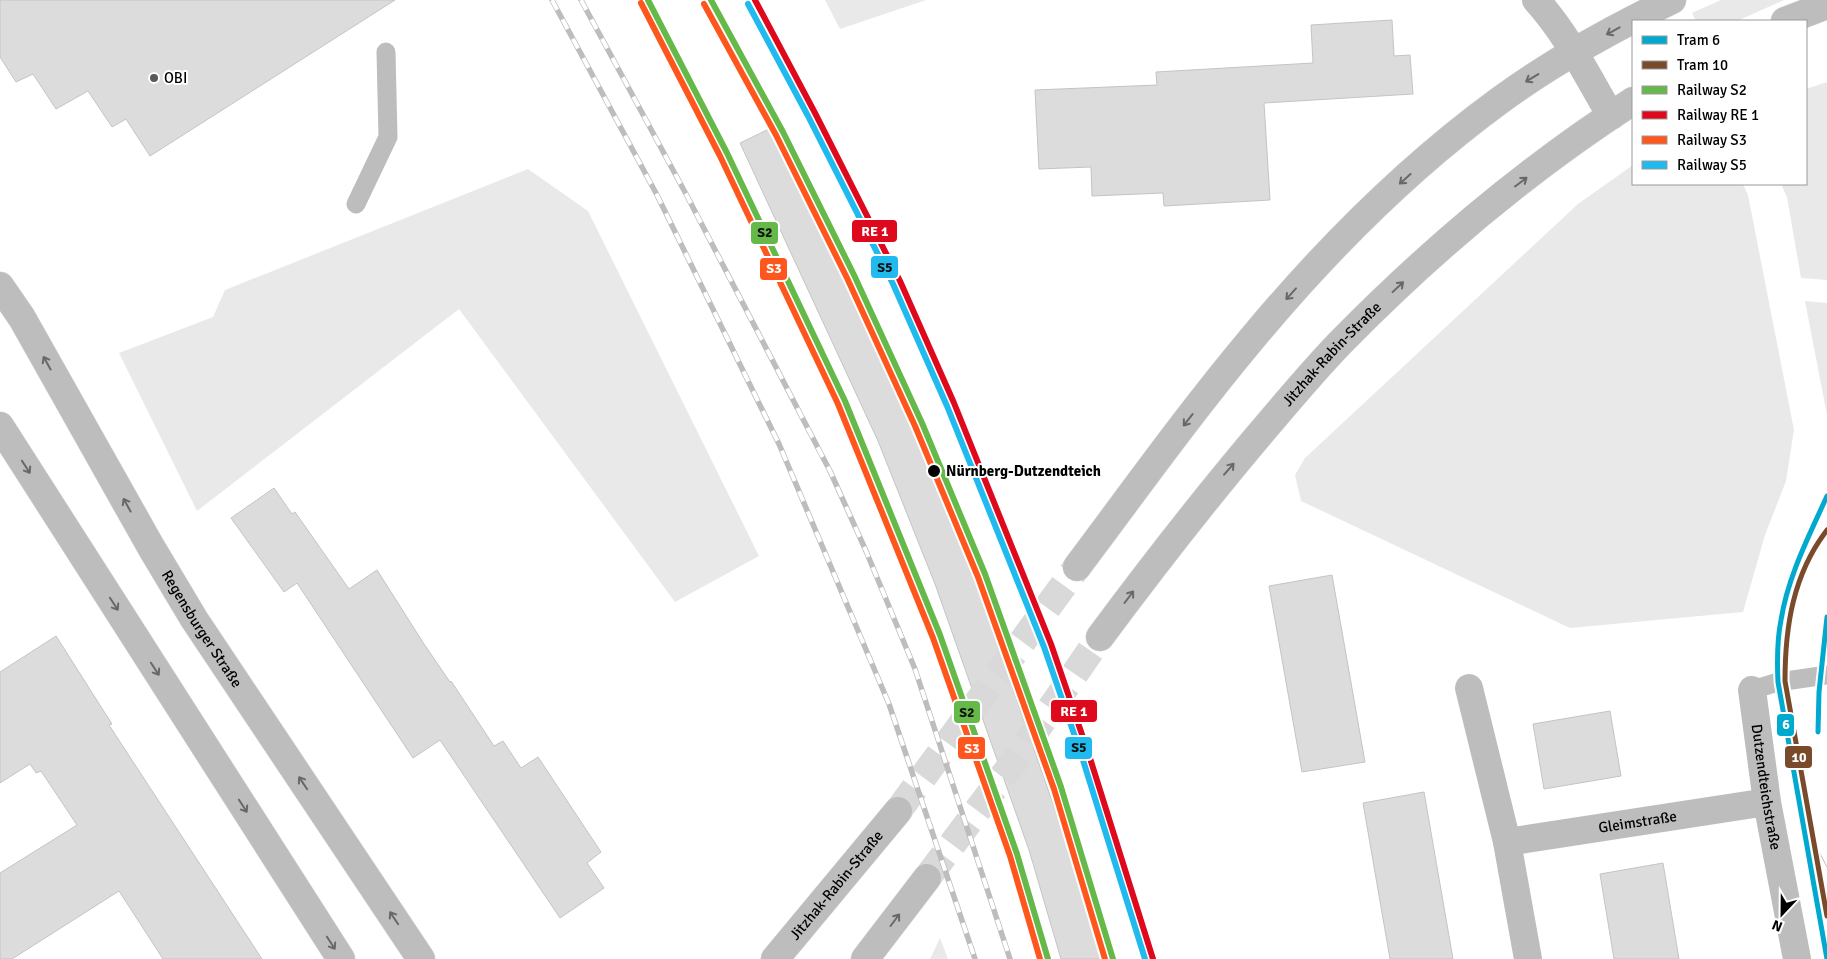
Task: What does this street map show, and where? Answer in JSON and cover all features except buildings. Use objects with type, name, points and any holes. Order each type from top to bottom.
[{"type":"main road","points":[[1536,0],[1574,52],[1610,116]]},
{"type":"main road","points":[[1634,20],[1672,0]]},
{"type":"main road","points":[[1789,20],[1827,5]]},
{"type":"main road","points":[[1077,567],[1248,342],[1346,234],[1416,169],[1474,120],[1527,81],[1574,52],[1632,21]]},
{"type":"main road","name":"Jitzhak-Rabin-Straße","points":[[1100,637],[1211,491],[1338,346],[1399,285],[1457,234],[1516,186],[1610,116],[1632,103]]},
{"type":"main road","name":"Regensburger Straße","points":[[0,286],[11,313],[194,619],[421,959]]},
{"type":"main road","points":[[0,426],[340,959]]},
{"type":"main road","points":[[1470,688],[1507,842],[1528,959]]},
{"type":"main road","name":"Dutzendteichstraße","points":[[1752,690],[1767,802],[1797,959]]},
{"type":"main road","name":"Gleimstraße","points":[[1507,842],[1767,802]]},
{"type":"main road","name":"Jitzhak-Rabin-Straße","points":[[775,959],[898,811]]},
{"type":"main road","points":[[865,959],[927,878]]},
{"type":"lane","points":[[356,204],[388,137],[386,52]]},
{"type":"lane","name":"Dutzendteichstraße","points":[[1752,690],[1778,682],[1827,674]]},
{"type":"shaded area","points":[[825,0],[926,0],[840,29]]},
{"type":"shaded area","points":[[1721,0],[1784,0],[1739,20],[1696,20],[1692,13]]},
{"type":"shaded area","points":[[1827,82],[1827,280],[1801,278],[1787,197],[1781,185],[1807,185],[1807,89]]},
{"type":"shaded area","points":[[1632,166],[1632,185],[1743,185],[1748,195],[1794,430],[1786,481],[1765,535],[1743,612],[1570,628],[1301,501],[1295,475],[1305,458],[1578,204]]},
{"type":"shaded area","points":[[528,169],[588,211],[759,556],[675,602],[459,309],[197,511],[119,353],[213,317],[225,290]]},
{"type":"shaded area","points":[[1805,301],[1827,303],[1827,415]]},
{"type":"shaded area","points":[[940,938],[948,959],[930,959]]},
{"type":"tunnel","points":[[898,811],[1077,567]]},
{"type":"tunnel","points":[[927,878],[1016,759],[1100,637]]},
{"type":"tram line","name":"6","points":[[1827,496],[1800,556],[1784,604],[1777,658],[1778,682],[1827,959]]},
{"type":"tram line","name":"10","points":[[1827,530],[1815,547],[1799,583],[1789,621],[1785,661],[1785,681],[1827,916]]},
{"type":"tram line","name":"6","points":[[1818,732],[1819,692],[1827,617]]},
{"type":"tram line","points":[[1798,789],[1814,842],[1827,867]]},
{"type":"railway","points":[[552,0],[657,195],[779,444],[889,704],[975,959]]},
{"type":"railway","points":[[581,0],[686,194],[830,471],[866,551],[915,669],[1010,959]]},
{"type":"rail line","name":"S2","points":[[648,0],[727,153],[845,401],[940,635],[1017,854],[1048,959]]},
{"type":"rail line","name":"S2","points":[[711,0],[783,132],[854,275],[922,423],[985,574],[1061,787],[1113,959]]},
{"type":"rail line","name":"S3","points":[[641,3],[720,156],[838,404],[933,638],[1010,856],[1040,959]]},
{"type":"rail line","name":"S3","points":[[704,4],[776,135],[847,278],[915,426],[978,577],[1054,789],[1105,959]]},
{"type":"rail line","name":"S5","points":[[748,4],[808,116],[893,284],[947,406],[1044,647],[1082,757],[1145,959]]},
{"type":"transit line","points":[[755,0],[815,113],[900,281],[954,403],[1051,644],[1089,755],[1153,959]]},
{"type":"place","name":"OBI","points":[[154,78]]},
{"type":"place","name":"Nürnberg-Dutzendteich","points":[[934,471]]}]
